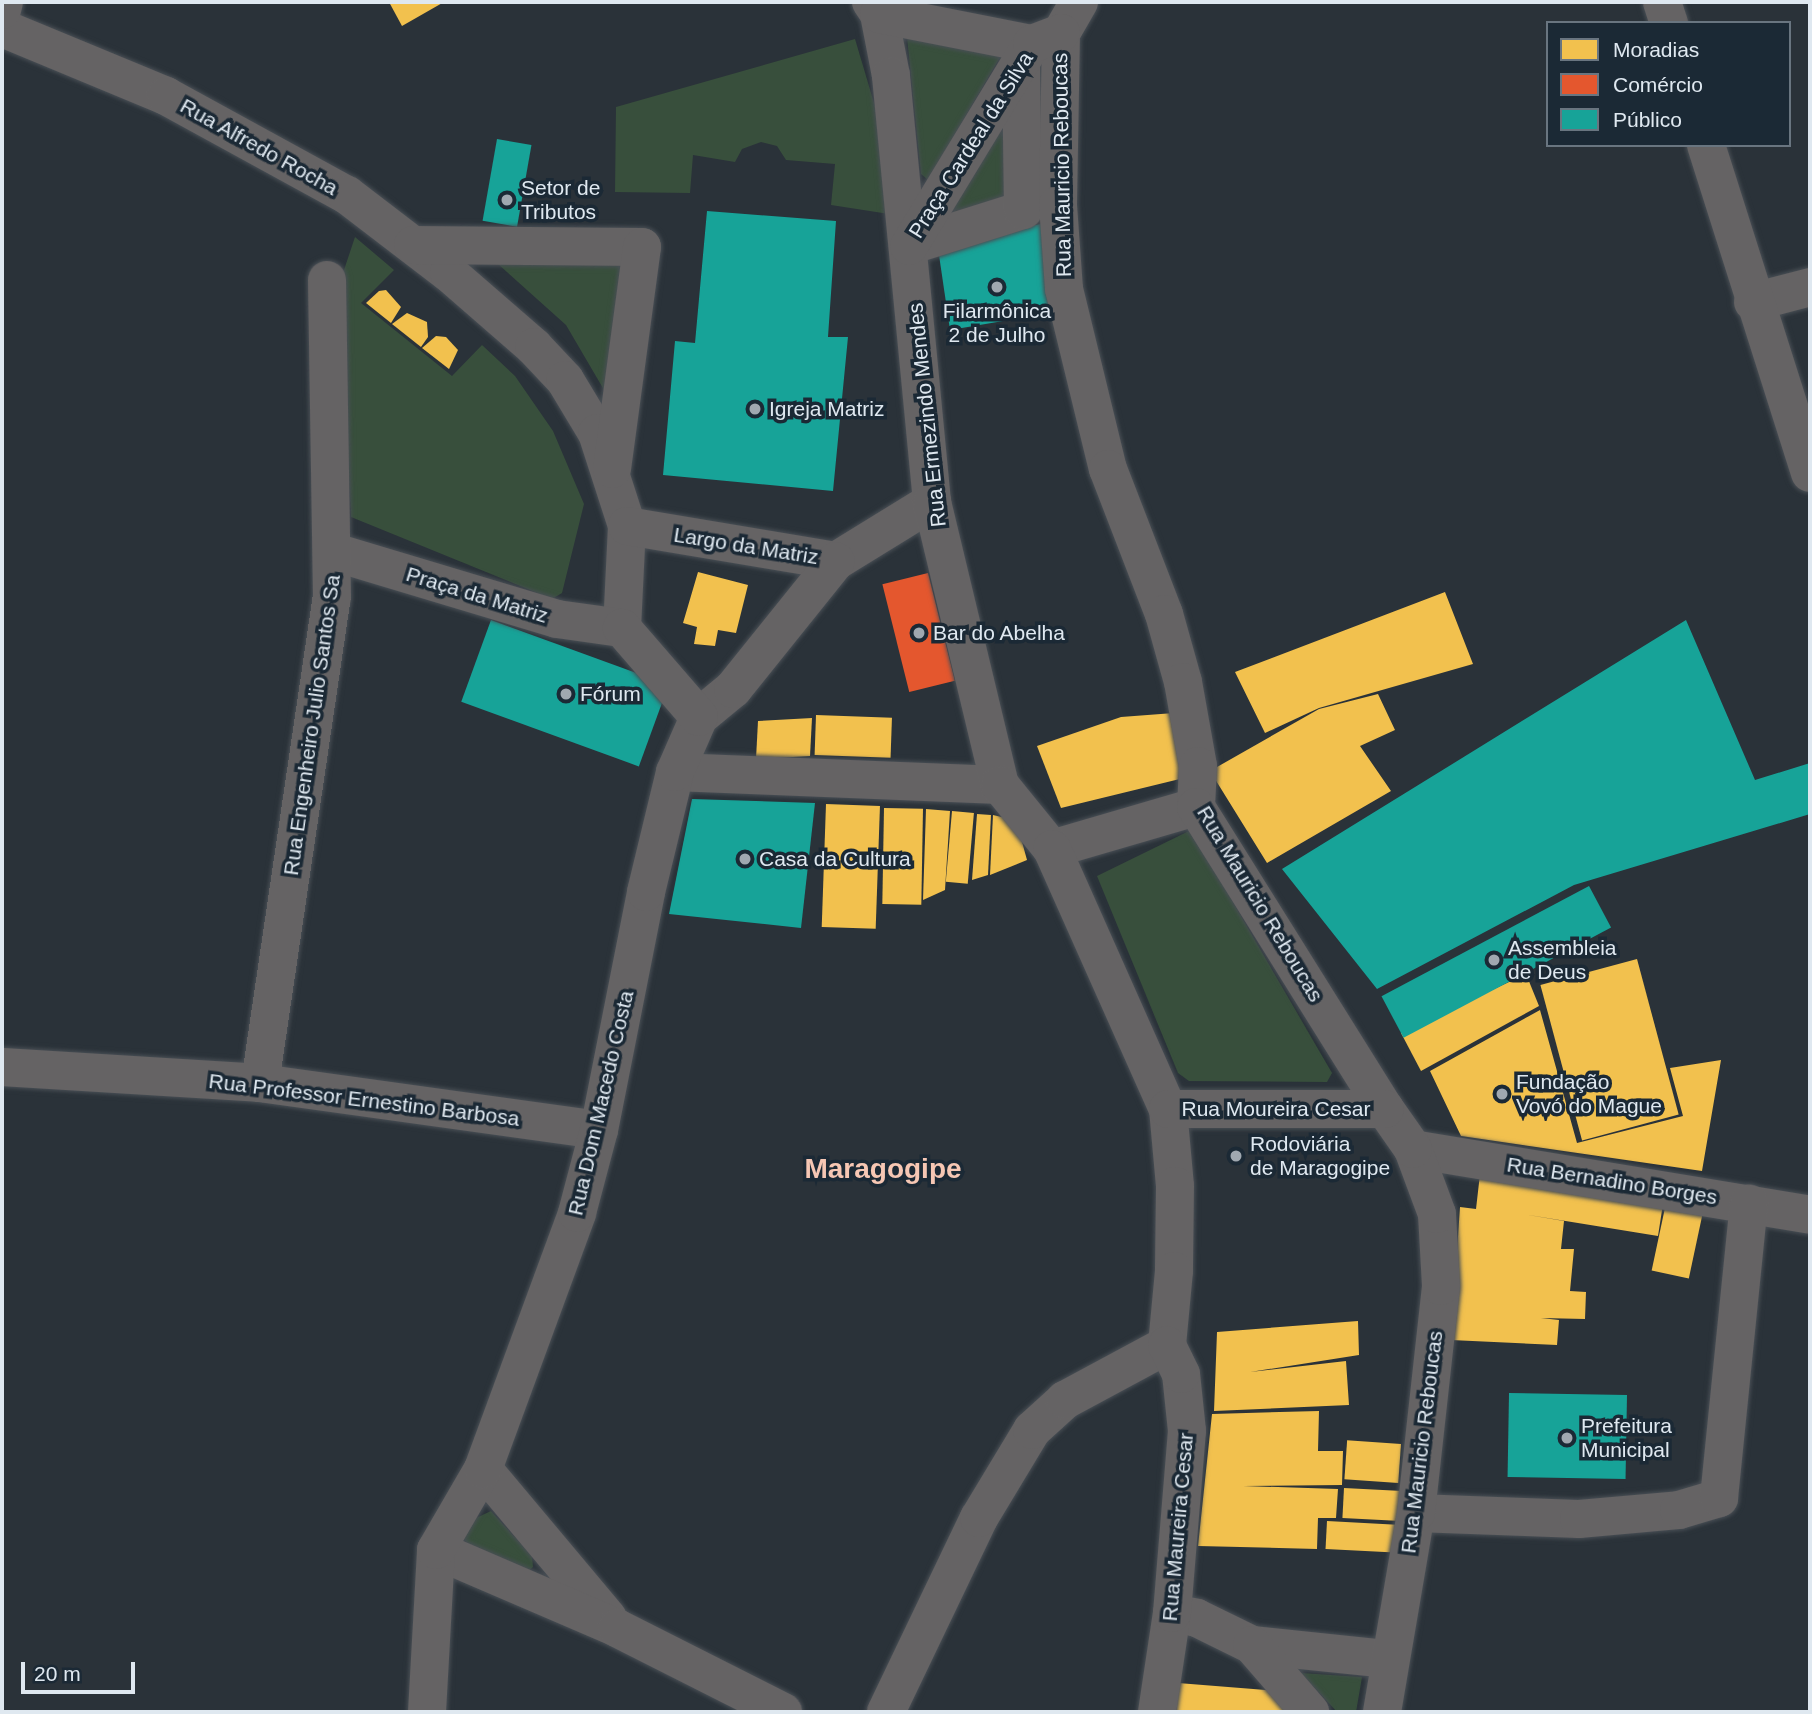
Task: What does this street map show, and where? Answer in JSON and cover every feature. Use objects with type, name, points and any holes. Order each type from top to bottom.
[{"type":"street","points":[[2,10],[4,2]]},
{"type":"street","points":[[1662,2],[1667,21]]},
{"type":"street","name":"Praça Cardeal da Silva","points":[[875,8],[1048,35],[909,246]]},
{"type":"street","name":"Rua Ermezindo Mendes","points":[[875,8],[891,76],[932,502],[1000,785],[1052,849],[1167,1109],[1175,1198],[1167,1345]]},
{"type":"street","name":"Rua Alfredo Rocha","points":[[2,28],[166,96],[347,195],[491,309],[565,380],[597,433],[611,478]]},
{"type":"street","points":[[909,246],[1023,210],[1048,35]]},
{"type":"street","name":"Rua Mauricio Reboucas","points":[[1048,35],[1064,289],[1108,469],[1164,614],[1183,682],[1198,766],[1196,807],[1385,1109],[1413,1149],[1437,1214],[1441,1286],[1416,1513],[1388,1659],[1382,1712]]},
{"type":"street","points":[[1707,147],[1753,302],[1810,473]]},
{"type":"street","points":[[413,245],[642,247],[611,478],[627,526],[622,628],[699,717],[733,689],[836,561]]},
{"type":"street","name":"Rua Engenheiro Julio Santos Sa","points":[[260,1083],[328,641],[334,552],[327,280]]},
{"type":"street","points":[[1753,302],[1810,287]]},
{"type":"street","name":"Largo da Matriz","points":[[627,526],[836,561],[932,502]]},
{"type":"street","name":"Praça da Matriz","points":[[334,552],[557,619],[622,628]]},
{"type":"street","name":"Rua Dom Macedo Costa","points":[[427,1712],[436,1550],[483,1469],[577,1213],[599,1130],[646,892],[676,772],[699,717]]},
{"type":"street","points":[[676,772],[1000,785]]},
{"type":"street","points":[[1052,849],[1196,807]]},
{"type":"street","name":"Rua Professor Ernestino Barbosa","points":[[2,1067],[260,1083],[599,1130]]},
{"type":"street","name":"Rua Moureira Cesar","points":[[1167,1109],[1385,1109]]},
{"type":"street","name":"Rua Bernadino Borges","points":[[1413,1149],[1810,1216]]},
{"type":"street","points":[[1416,1513],[1579,1519],[1679,1510],[1719,1498],[1749,1204]]},
{"type":"street","points":[[886,1712],[979,1518],[1032,1430],[1065,1400],[1167,1345]]},
{"type":"street","name":"Rua Maureira Cesar","points":[[1157,1712],[1172,1613],[1187,1431],[1181,1374],[1167,1345]]},
{"type":"street","points":[[483,1469],[617,1628]]},
{"type":"street","points":[[436,1550],[617,1628],[782,1712]]},
{"type":"street","points":[[1172,1613],[1197,1618],[1252,1645],[1388,1659]]},
{"type":"street","points":[[1252,1645],[1310,1712]]},
{"type":"green space","points":[[907,37],[1002,54],[928,180],[921,174]]},
{"type":"green space","points":[[855,39],[877,113],[889,214],[831,205],[835,164],[786,160],[777,146],[761,142],[742,149],[735,162],[693,155],[690,193],[615,192],[616,107]]},
{"type":"green space","points":[[1008,117],[1016,203],[952,217],[951,210]]},
{"type":"green space","points":[[355,237],[394,270],[361,303],[452,376],[482,345],[515,376],[553,431],[584,504],[562,593],[552,599],[351,517],[340,282]]},
{"type":"green space","points":[[623,257],[607,395],[566,325],[498,264]]},
{"type":"green space","points":[[1191,830],[1332,1073],[1327,1082],[1189,1081],[1178,1073],[1097,876]]},
{"type":"green space","points":[[491,1511],[532,1556],[533,1567],[527,1572],[467,1546],[464,1538],[476,1518]]},
{"type":"green space","points":[[1301,1673],[1362,1677],[1356,1712],[1337,1712]]},
{"type":"building: Moradias","points":[[389,2],[444,2],[402,26]]},
{"type":"building: Moradias","points":[[386,290],[401,307],[391,323],[366,303],[379,291]]},
{"type":"building: Moradias","points":[[407,313],[427,322],[428,337],[421,347],[392,324]]},
{"type":"building: Moradias","points":[[436,336],[446,337],[458,350],[449,369],[422,348]]},
{"type":"building: Moradias","points":[[698,572],[748,585],[736,633],[718,630],[715,646],[694,644],[697,627],[683,623]]},
{"type":"building: Moradias","points":[[1445,592],[1473,664],[1319,708],[1265,733],[1235,672]]},
{"type":"building: Moradias","points":[[1378,694],[1395,730],[1360,746],[1391,791],[1267,863],[1210,771],[1319,709]]},
{"type":"building: Moradias","points":[[1174,713],[1188,777],[1061,808],[1037,746],[1121,717]]},
{"type":"building: Moradias","points":[[816,715],[892,718],[891,758],[815,755]]},
{"type":"building: Moradias","points":[[812,718],[810,756],[756,759],[758,721]]},
{"type":"building: Moradias","points":[[826,804],[880,806],[876,929],[822,927]]},
{"type":"building: Moradias","points":[[884,808],[923,809],[921,905],[882,904]]},
{"type":"building: Moradias","points":[[926,809],[950,811],[945,890],[923,900]]},
{"type":"building: Moradias","points":[[952,811],[974,813],[968,884],[946,882]]},
{"type":"building: Moradias","points":[[977,814],[991,815],[988,875],[972,880]]},
{"type":"building: Moradias","points":[[993,815],[1006,818],[1021,838],[1027,860],[990,875]]},
{"type":"building: Moradias","points":[[1637,959],[1679,1115],[1582,1140],[1540,985]]},
{"type":"building: Moradias","points":[[1526,974],[1539,1006],[1421,1071],[1401,1033]]},
{"type":"building: Moradias","name":"Fundação Vovó do Mague","points":[[1540,1010],[1577,1143],[1683,1116],[1670,1068],[1721,1060],[1702,1171],[1461,1136],[1430,1071]]},
{"type":"building: Moradias","points":[[1480,1174],[1663,1204],[1658,1236],[1522,1214],[1564,1221],[1561,1249],[1574,1249],[1570,1291],[1586,1292],[1585,1319],[1541,1318],[1559,1320],[1557,1345],[1451,1340],[1460,1207],[1476,1209]]},
{"type":"building: Moradias","points":[[1666,1203],[1703,1211],[1689,1278],[1652,1270]]},
{"type":"building: Moradias","points":[[1358,1321],[1359,1355],[1250,1372],[1346,1361],[1349,1405],[1214,1411],[1217,1332]]},
{"type":"building: Moradias","points":[[1319,1411],[1318,1451],[1343,1451],[1342,1485],[1243,1486],[1338,1489],[1336,1518],[1318,1518],[1317,1549],[1198,1546],[1212,1414]]},
{"type":"building: Moradias","points":[[1347,1440],[1401,1444],[1398,1483],[1344,1479]]},
{"type":"building: Moradias","points":[[1344,1488],[1412,1492],[1410,1522],[1342,1518]]},
{"type":"building: Moradias","points":[[1327,1521],[1406,1525],[1404,1553],[1326,1549]]},
{"type":"building: Moradias","points":[[1178,1683],[1277,1691],[1296,1712],[1176,1712]]},
{"type":"building: Comércio","name":"Bar do Abelha","points":[[928,573],[955,681],[909,692],[882,584]]},
{"type":"building: Público","name":"Setor de Tributos","points":[[497,139],[531,145],[517,227],[483,221]]},
{"type":"building: Público","name":"Igreja Matriz","points":[[707,211],[836,221],[828,337],[848,337],[833,491],[663,475],[675,341],[695,343]]},
{"type":"building: Público","name":"Filarmônica 2 de Julho","points":[[1055,221],[1051,313],[950,330],[939,255],[954,242]]},
{"type":"building: Público","name":"Fórum","points":[[491,620],[669,685],[639,766],[461,702]]},
{"type":"building: Público","points":[[1686,620],[1755,780],[1810,763],[1810,814],[1574,885],[1377,989],[1282,869]]},
{"type":"building: Público","name":"Casa da Cultura","points":[[692,799],[815,803],[801,928],[669,914]]},
{"type":"building: Público","name":"Assembleia de Deus","points":[[1589,886],[1611,927],[1404,1038],[1382,996]]},
{"type":"building: Público","name":"Prefeitura Municipal","points":[[1509,1393],[1627,1395],[1626,1479],[1508,1477]]},
{"type":"place","name":"Setor de Tributos","points":[[507,200]]},
{"type":"place","name":"Filarmônica 2 de Julho","points":[[997,287]]},
{"type":"place","name":"Igreja Matriz","points":[[755,409]]},
{"type":"place","name":"Bar do Abelha","points":[[919,633]]},
{"type":"place","name":"Fórum","points":[[566,694]]},
{"type":"place","name":"Casa da Cultura","points":[[745,859]]},
{"type":"place","name":"Assembleia de Deus","points":[[1494,960]]},
{"type":"place","name":"Fundação Vovó do Mague","points":[[1502,1094]]},
{"type":"place","name":"Rodoviária de Maragogipe","points":[[1236,1156]]},
{"type":"place","name":"Prefeitura Municipal","points":[[1567,1438]]},
{"type":"district","name":"Maragogipe","points":[[883,1169]]}]
